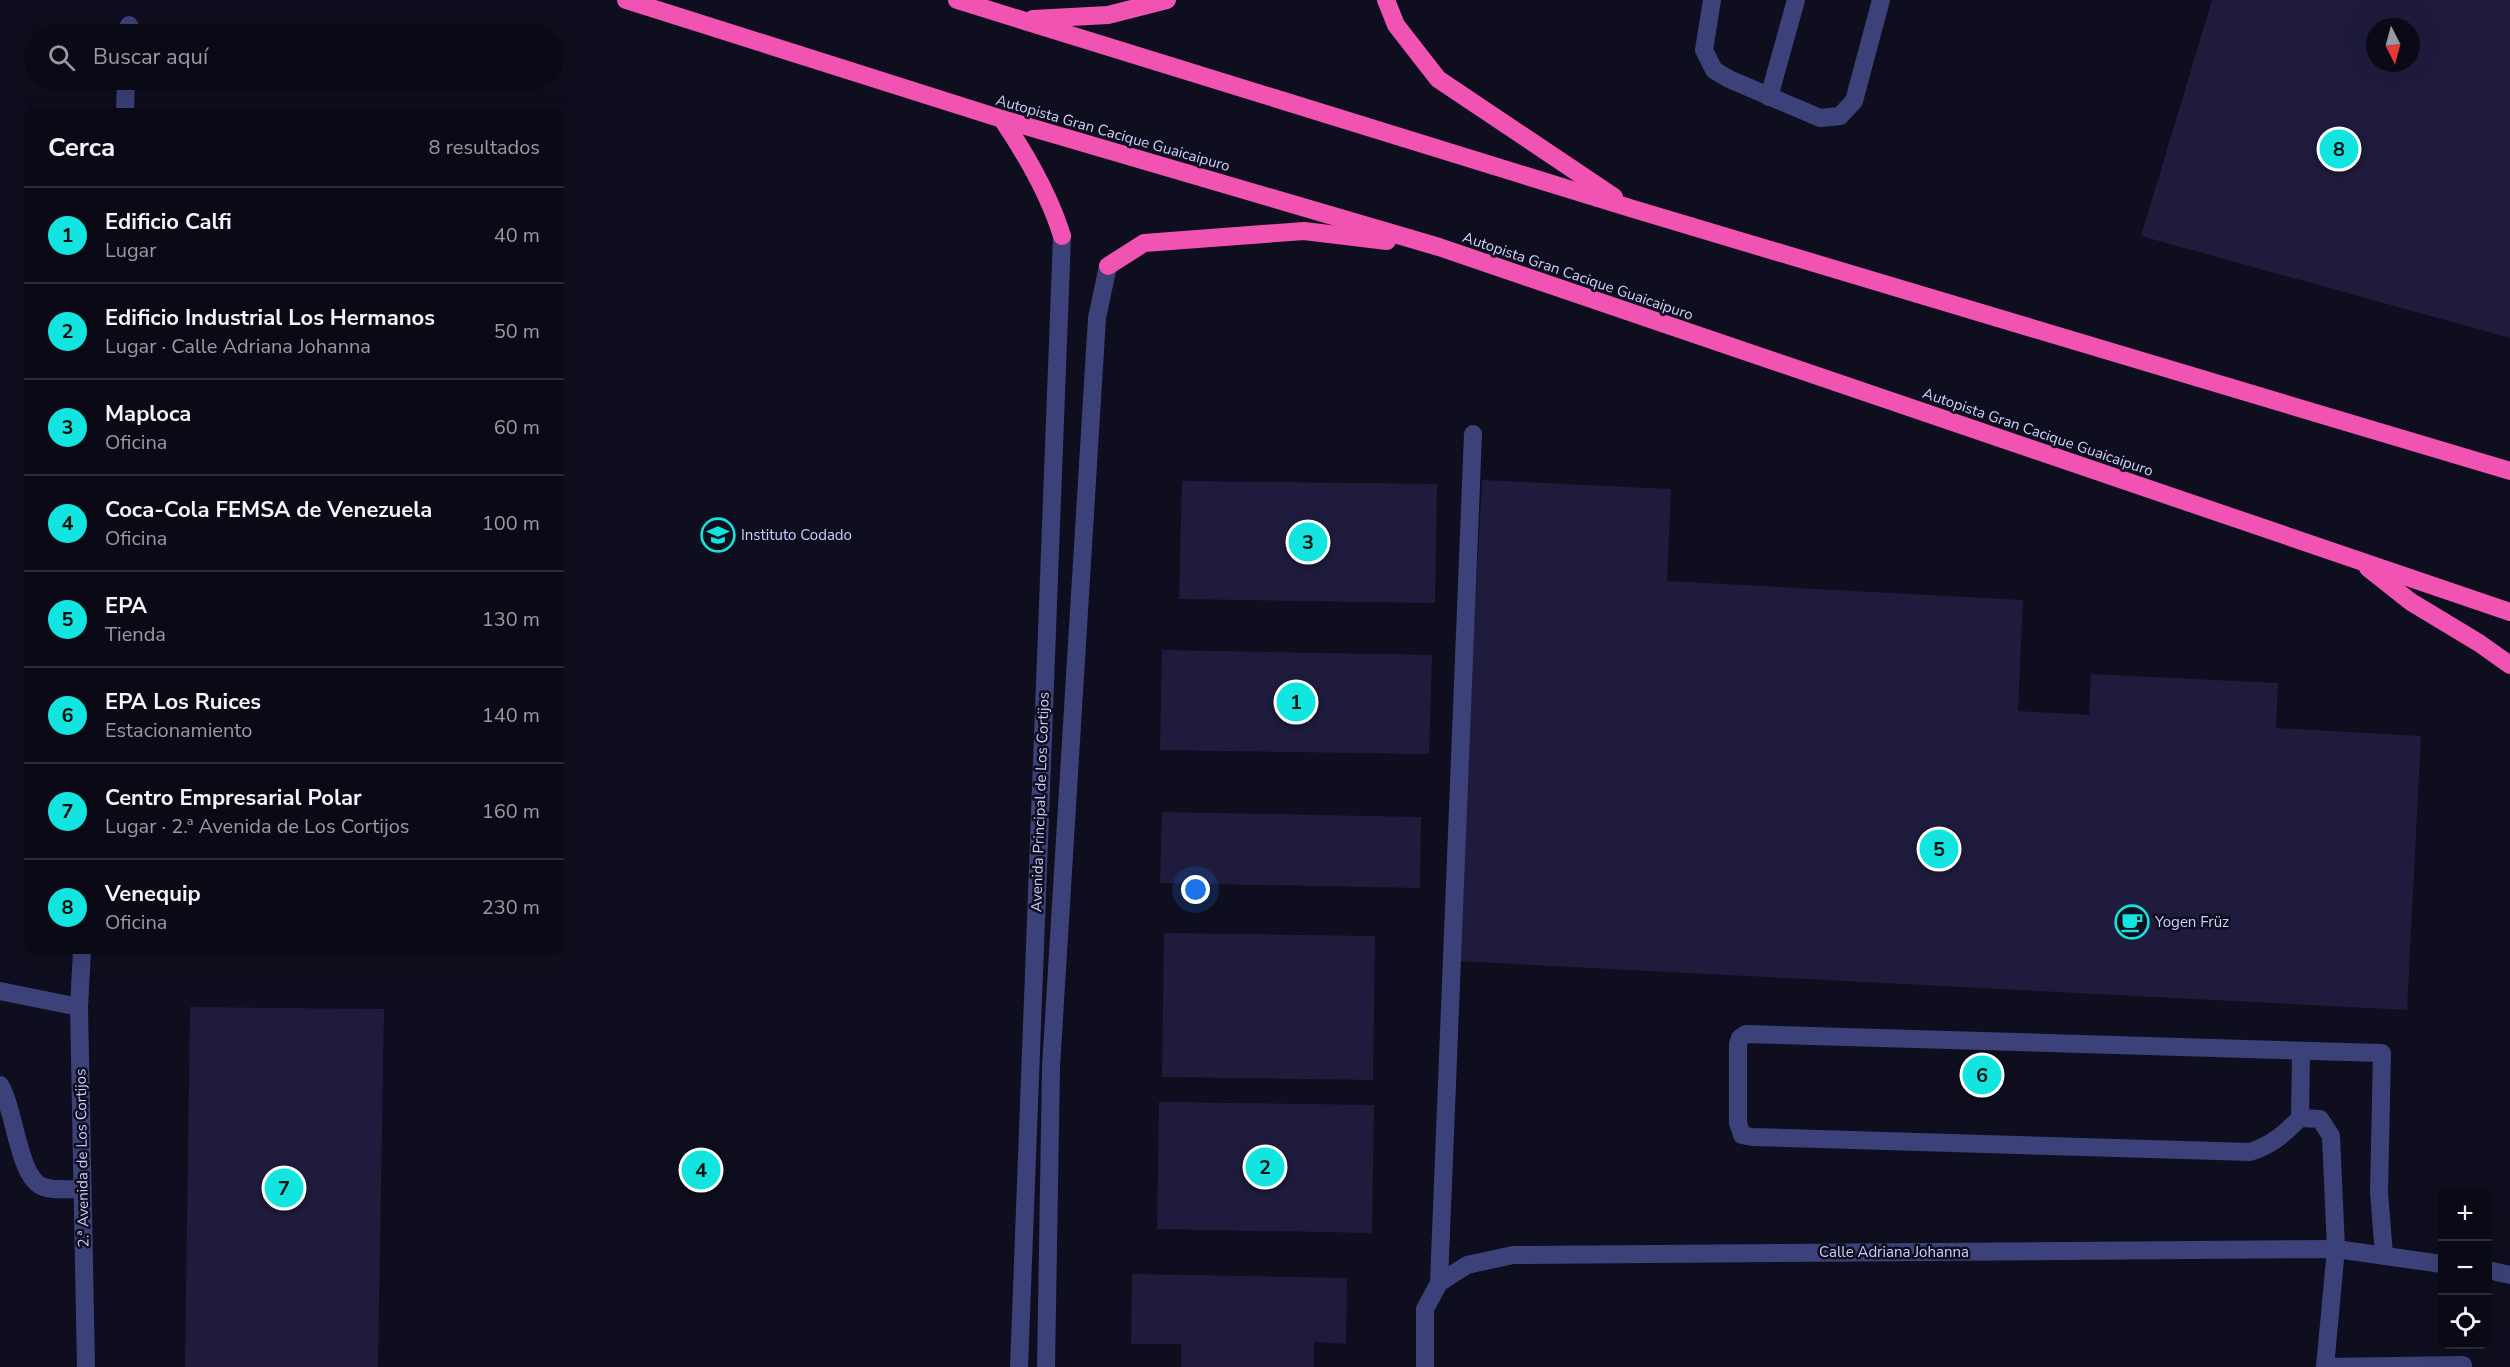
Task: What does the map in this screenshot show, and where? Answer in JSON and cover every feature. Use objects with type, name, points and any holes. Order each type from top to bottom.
[{"type":"highway","name":"Autopista Gran Cacique Guaicaipuro","points":[[626,0],[1002,119],[1439,247],[2510,612]]},
{"type":"highway","points":[[957,0],[1630,208],[2509,470]]},
{"type":"highway","points":[[1022,20],[1108,15],[1167,0]]},
{"type":"highway","points":[[1386,0],[1396,25],[1438,79],[1630,208]]},
{"type":"highway","points":[[1002,119],[1026,154],[1053,207],[1062,236]]},
{"type":"highway","points":[[1108,266],[1144,243],[1304,231],[1439,247]]},
{"type":"highway","points":[[2357,560],[2411,603],[2479,643],[2510,665]]},
{"type":"street","points":[[1712,0],[1704,50],[1714,70],[1729,79],[1820,118],[1840,116],[1854,100],[1881,0]]},
{"type":"street","points":[[1769,97],[1796,0]]},
{"type":"street","points":[[124,108],[125,90]]},
{"type":"street","name":"Avenida Principal de Los Cortijos","points":[[1019,1367],[1062,236]]},
{"type":"street","name":"Avenida Principal de Los Cortijos","points":[[1046,1367],[1051,1067],[1097,318],[1108,266]]},
{"type":"street","points":[[1439,1283],[1473,434]]},
{"type":"street","name":"2.ª Avenida de Los Cortijos","points":[[82,954],[79,1007],[86,1367]]},
{"type":"street","points":[[0,991],[79,1007]]},
{"type":"street","points":[[2301,1052],[2300,1118],[2280,1138],[2250,1152],[1752,1137],[1742,1135],[1738,1123],[1738,1044],[1740,1038],[1746,1034],[2382,1053],[2379,1192],[2384,1256]]},
{"type":"street","points":[[0,1085],[8,1098],[24,1165],[31,1179],[42,1187],[82,1189]]},
{"type":"street","points":[[2300,1118],[2320,1119],[2331,1136],[2336,1249],[2325,1367],[2463,1365],[2463,1367]]},
{"type":"street","name":"Calle Adriana Johanna","points":[[1425,1367],[1425,1309],[1439,1283],[1467,1265],[1513,1255],[2336,1249],[2438,1263]]},
{"type":"street","points":[[2492,1271],[2510,1275]]},
{"type":"building","points":[[2212,0],[2510,0],[2510,338],[2141,236]]},
{"type":"building","points":[[1482,480],[1671,489],[1667,581],[2023,600],[2018,711],[2089,715],[2091,674],[2278,683],[2276,728],[2421,736],[2407,1010],[1456,961]]},
{"type":"building","points":[[1182,481],[1437,484],[1435,603],[1179,599]]},
{"type":"building","points":[[1162,650],[1432,655],[1429,754],[1160,750]]},
{"type":"building","points":[[1162,812],[1421,817],[1420,888],[1160,883]]},
{"type":"building","points":[[1164,933],[1375,936],[1373,1080],[1162,1077]]},
{"type":"building","points":[[190,1007],[384,1009],[378,1367],[185,1367]]},
{"type":"building","points":[[1159,1102],[1374,1105],[1372,1233],[1157,1229]]},
{"type":"building","points":[[1132,1274],[1347,1278],[1346,1344],[1314,1342],[1314,1367],[1181,1367],[1181,1344],[1131,1344]]},
{"type":"place","name":"Venequip","points":[[2339,149]]},
{"type":"place","name":"Instituto Codado","points":[[718,535]]},
{"type":"place","name":"Maploca","points":[[1308,542]]},
{"type":"place","name":"Edificio Calfi","points":[[1296,702]]},
{"type":"place","name":"EPA","points":[[1939,849]]},
{"type":"place","name":"Yogen Früz","points":[[2132,922]]},
{"type":"place","name":"EPA Los Ruices","points":[[1982,1075]]},
{"type":"place","name":"Edificio Industrial Los Hermanos","points":[[1265,1167]]},
{"type":"place","name":"Coca-Cola FEMSA de Venezuela","points":[[701,1170]]},
{"type":"place","name":"Centro Empresarial Polar","points":[[284,1188]]}]
